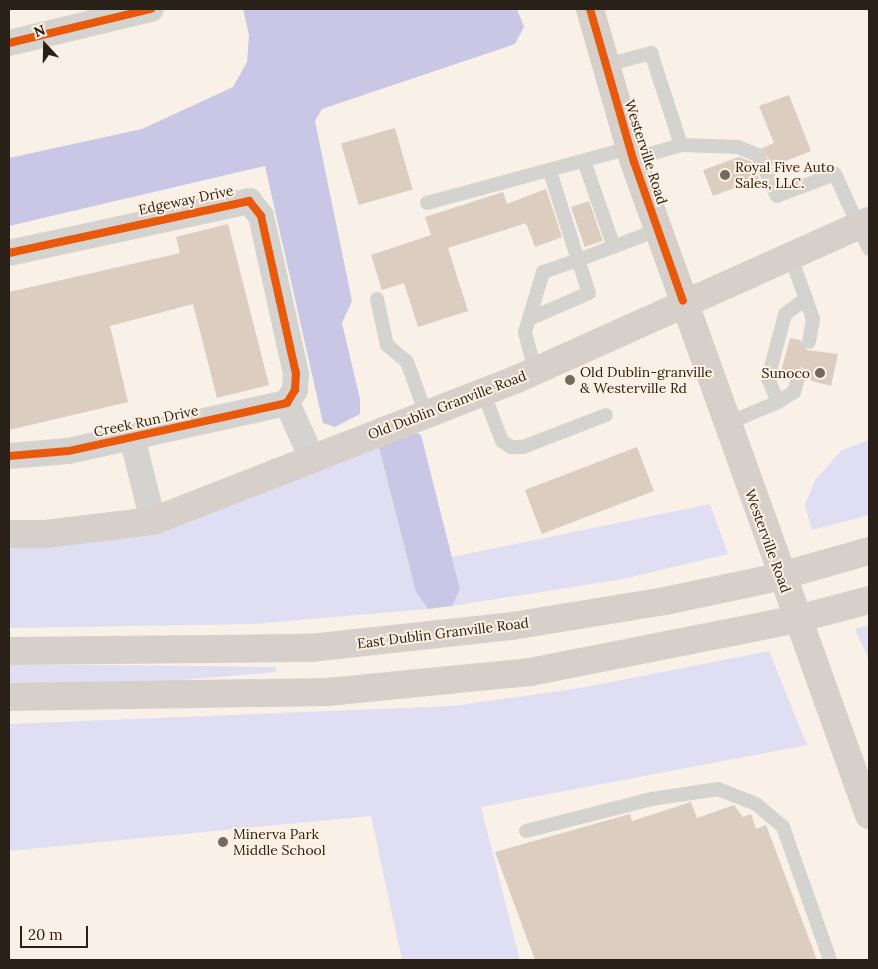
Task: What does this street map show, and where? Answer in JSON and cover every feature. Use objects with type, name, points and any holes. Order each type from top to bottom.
[{"type":"main road","name":"Westerville Road","points":[[590,9],[632,153],[658,230],[726,424],[868,807]]},
{"type":"main road","name":"Old Dublin Granville Road","points":[[9,534],[45,534],[153,521],[483,392],[535,370],[683,301],[790,255],[866,232]]},
{"type":"main road","name":"East Dublin Granville Road","points":[[9,652],[310,648],[512,626],[665,601],[774,578],[869,551]]},
{"type":"main road","points":[[9,697],[327,692],[530,672],[679,643],[869,600]]},
{"type":"street","points":[[9,43],[151,9]]},
{"type":"street","name":"Edgeway Drive","points":[[9,253],[249,201],[261,216],[296,374],[295,390],[287,403]]},
{"type":"street","points":[[287,403],[312,458]]},
{"type":"street","name":"Creek Run Drive","points":[[9,456],[68,451],[287,403]]},
{"type":"street","name":"Creek Run Drive","points":[[132,437],[153,521]]},
{"type":"lane","points":[[606,65],[651,52],[681,145]]},
{"type":"lane","points":[[427,203],[584,161],[681,145],[738,147],[758,155],[777,196],[835,174],[866,232]]},
{"type":"lane","points":[[584,161],[614,247]]},
{"type":"lane","points":[[529,318],[590,292],[550,171]]},
{"type":"lane","points":[[535,370],[525,332],[543,272],[658,230]]},
{"type":"lane","points":[[790,255],[813,319],[809,342]]},
{"type":"lane","points":[[778,402],[768,379],[785,314],[806,299]]},
{"type":"lane","points":[[377,300],[387,345],[407,362],[426,414]]},
{"type":"lane","points":[[726,424],[778,402],[794,392],[799,375]]},
{"type":"lane","points":[[483,392],[502,441],[511,447],[523,447],[606,415]]},
{"type":"lane","points":[[526,831],[652,799],[718,789],[756,804],[783,827],[830,960]]},
{"type":"shaded area","points":[[243,9],[517,9],[524,27],[515,44],[322,109],[315,121],[352,301],[342,323],[360,399],[360,414],[335,427],[323,423],[265,166],[9,226],[9,158],[142,129],[233,87],[247,62],[249,35]]},
{"type":"shaded area","points":[[409,430],[421,435],[460,589],[452,606],[428,609],[416,592],[378,444]]},
{"type":"shaded area","points":[[869,440],[869,515],[812,530],[805,505],[815,480],[842,450]]},
{"type":"shaded area","points":[[378,444],[416,592],[428,609],[254,624],[9,628],[9,545]]},
{"type":"shaded area","points":[[710,504],[728,554],[623,579],[452,606],[460,589],[452,557]]},
{"type":"shaded area","points":[[869,625],[869,660],[855,629]]},
{"type":"shaded area","points":[[769,651],[807,745],[481,807],[520,960],[402,960],[371,816],[9,851],[9,724],[453,706],[581,688]]},
{"type":"shaded area","points":[[9,665],[276,667],[276,672],[124,685],[9,686]]},
{"type":"building","points":[[789,95],[811,151],[773,166],[762,148],[774,143],[759,106]]},
{"type":"building","points":[[395,128],[413,190],[359,205],[341,143]]},
{"type":"building","points":[[739,157],[752,162],[759,179],[713,196],[703,170]]},
{"type":"building","points":[[546,189],[562,237],[535,247],[526,223],[448,248],[468,311],[418,327],[404,283],[382,290],[371,255],[431,235],[425,217],[503,192],[507,204]]},
{"type":"building","points":[[589,201],[603,241],[585,247],[571,207]]},
{"type":"building","points":[[228,224],[269,385],[217,398],[193,304],[110,326],[128,402],[9,430],[9,292],[180,253],[176,237]]},
{"type":"building","points":[[790,338],[800,340],[807,350],[838,354],[831,386],[812,381],[802,367],[790,373],[781,371]]},
{"type":"building","points":[[637,447],[654,491],[542,534],[525,490]]},
{"type":"building","points":[[691,802],[697,818],[734,805],[743,817],[751,814],[756,829],[766,825],[817,960],[535,960],[495,852],[630,814],[632,821]]},
{"type":"cycle path","points":[[9,43],[151,9]]},
{"type":"cycle path","points":[[590,9],[634,162],[683,301]]},
{"type":"cycle path","points":[[9,253],[249,201],[261,216],[296,374],[295,390],[287,403],[68,451],[9,456]]},
{"type":"place","name":"Royal Five Auto Sales, LLC.","points":[[725,175]]},
{"type":"place","name":"Sunoco","points":[[820,373]]},
{"type":"place","name":"Old Dublin-granville & Westerville Rd","points":[[570,380]]},
{"type":"place","name":"Minerva Park Middle School","points":[[223,842]]}]
